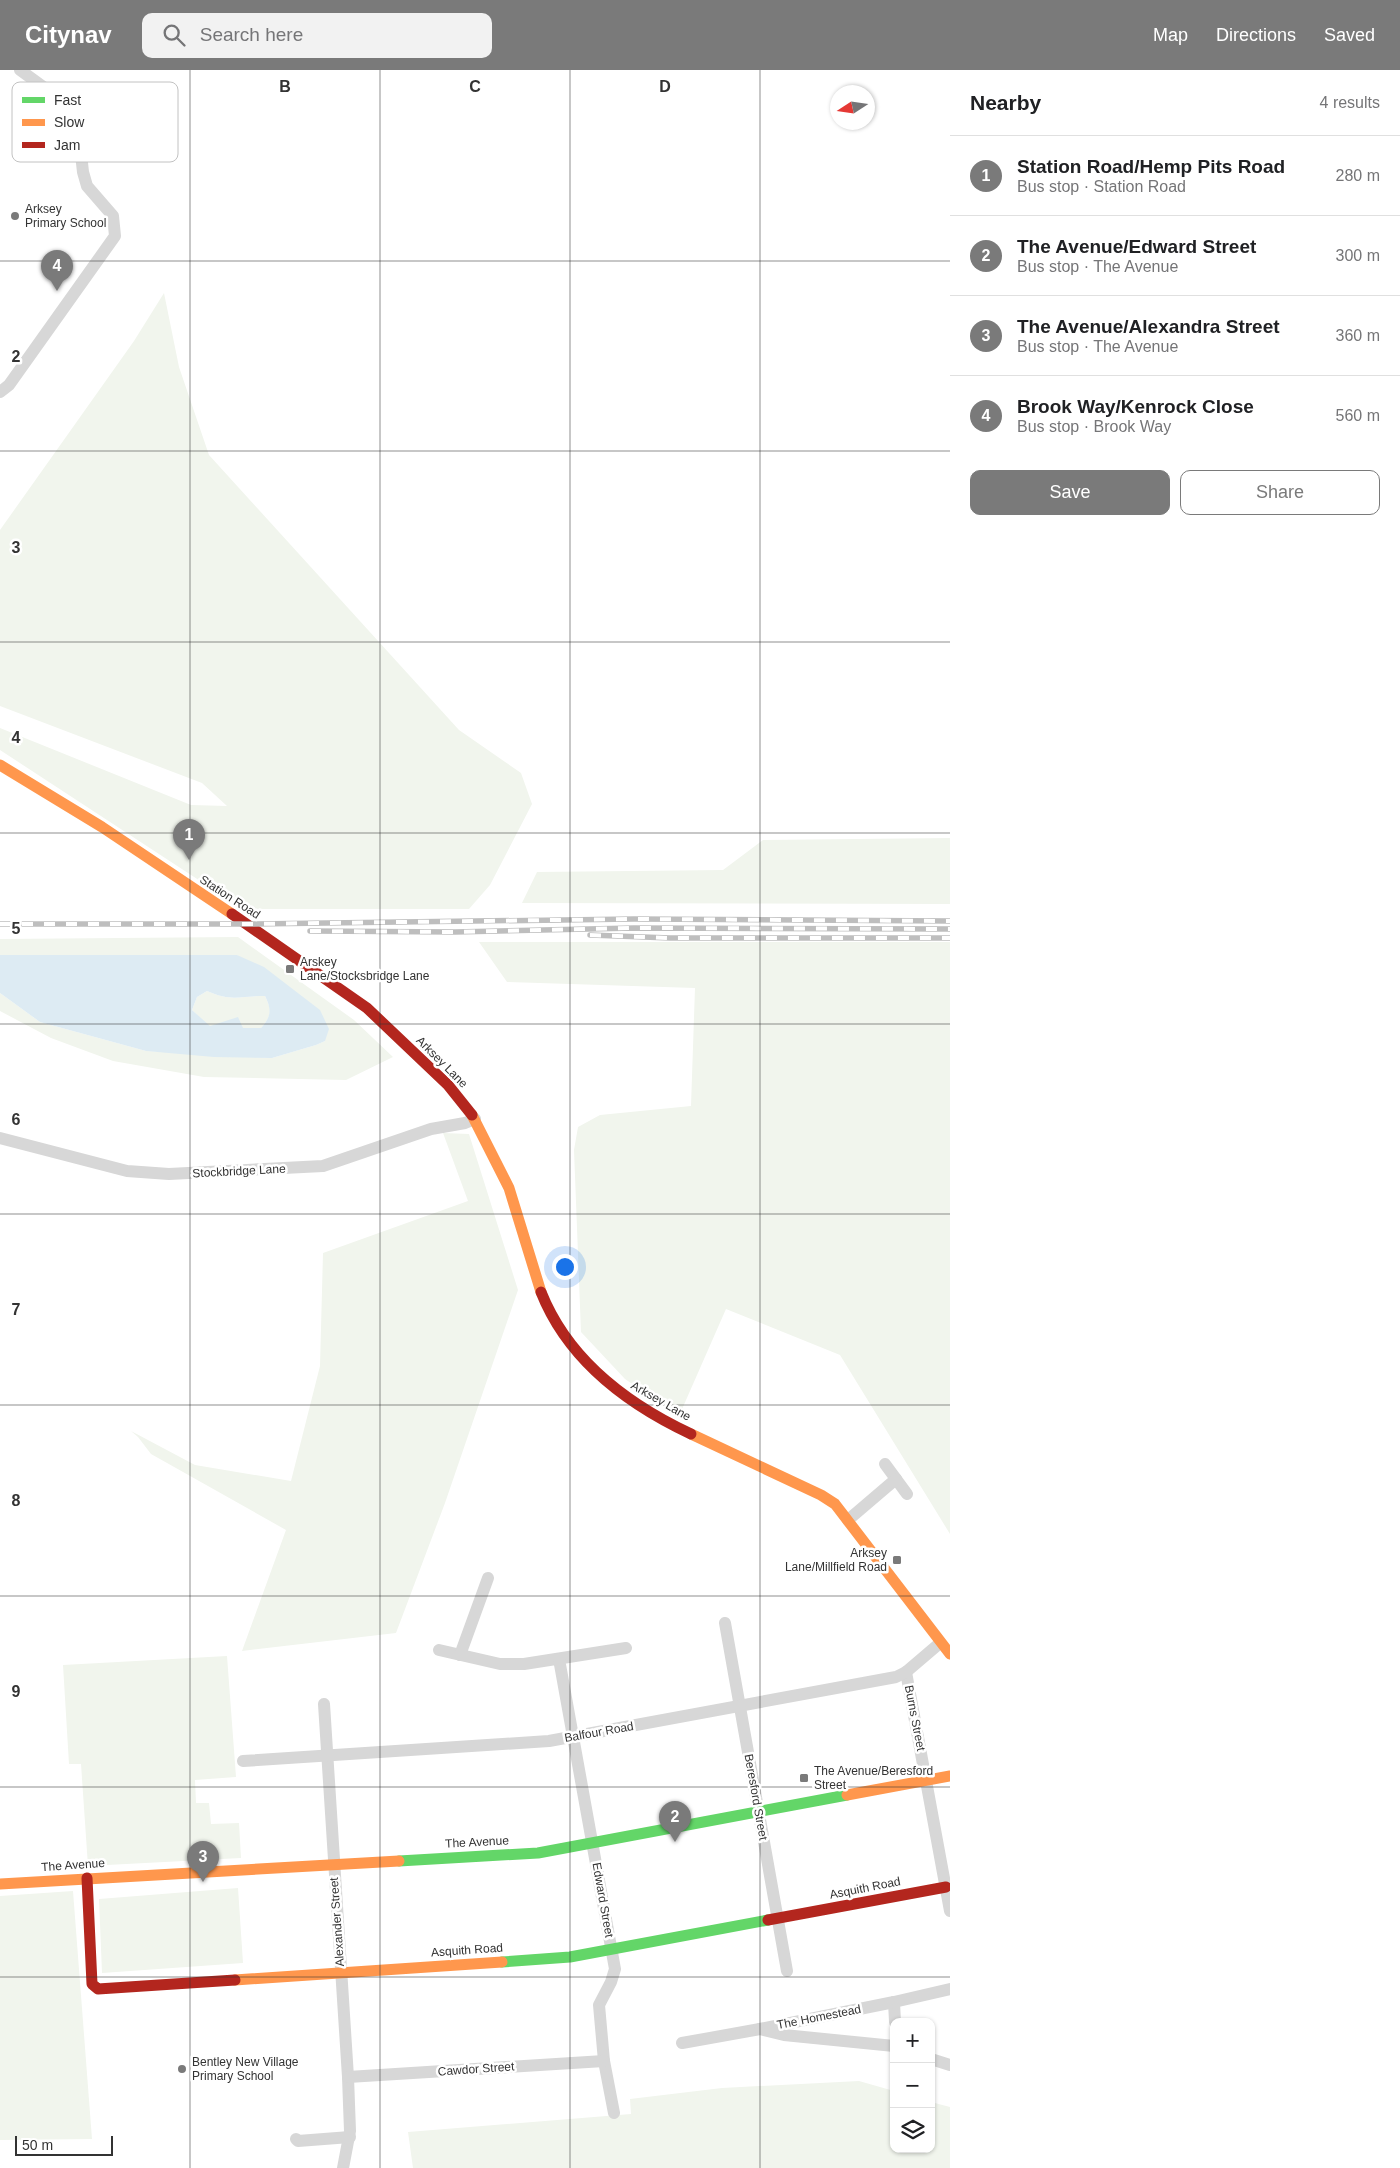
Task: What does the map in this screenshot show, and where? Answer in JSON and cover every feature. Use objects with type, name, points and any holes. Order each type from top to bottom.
[{"type":"street","points":[[20,70],[36,82]]},
{"type":"street","points":[[0,392],[9,385],[115,236],[113,216],[87,186],[82,162]]},
{"type":"street","name":"Station Road","points":[[0,765],[117,838],[367,1008]]},
{"type":"street","name":"Arksey Lane","points":[[367,1008],[448,1085],[475,1119],[509,1188],[536,1282],[564,1336],[584,1361],[630,1401],[665,1422],[821,1495],[835,1504],[950,1654]]},
{"type":"street","name":"Stockbridge Lane","points":[[0,1138],[127,1171],[169,1174],[323,1166],[431,1129],[465,1123],[475,1119]]},
{"type":"street","points":[[885,1464],[907,1494]]},
{"type":"street","points":[[848,1520],[896,1479]]},
{"type":"street","points":[[460,1656],[488,1578]]},
{"type":"street","name":"Beresford Street","points":[[725,1622],[787,1971]]},
{"type":"street","name":"Balfour Road","points":[[242,1761],[531,1743],[573,1737],[896,1677],[906,1672],[940,1643]]},
{"type":"street","points":[[439,1650],[500,1664],[524,1664],[626,1648]]},
{"type":"street","name":"Edward Street","points":[[559,1659],[615,1969],[611,1982],[599,2005],[604,2061],[614,2113]]},
{"type":"street","name":"Burns Street","points":[[906,1672],[950,1911]]},
{"type":"street","name":"Alexander Street","points":[[324,1704],[348,2077],[349,2138],[343,2168]]},
{"type":"street","name":"The Avenue","points":[[0,1884],[538,1853],[950,1776]]},
{"type":"street","name":"Asquith Road","points":[[87,1878],[92,1984],[98,1989],[570,1957],[946,1887]]},
{"type":"street","name":"The Homestead","points":[[760,2029],[950,1989]]},
{"type":"street","points":[[894,2002],[895,2018]]},
{"type":"street","points":[[682,2043],[760,2029]]},
{"type":"street","name":"The Homestead","points":[[760,2029],[784,2035],[890,2046]]},
{"type":"street","points":[[935,2060],[950,2065]]},
{"type":"street","name":"Cawdor Street","points":[[348,2077],[604,2061]]},
{"type":"street","points":[[296,2139],[298,2141],[349,2138]]},
{"type":"shaded area","points":[[164,293],[179,367],[209,455],[459,730],[521,773],[532,804],[490,885],[469,909],[243,909],[0,750],[0,728],[191,805],[227,806],[202,783],[0,706],[0,530],[134,341]]},
{"type":"shaded area","points":[[950,838],[950,904],[522,903],[537,872],[723,870],[763,840]]},
{"type":"shaded area","points":[[238,937],[354,1020],[393,1057],[346,1080],[204,1077],[113,1061],[51,1038],[0,1011],[0,993],[40,1022],[146,1051],[272,1058],[325,1041],[237,955],[0,955],[0,939]]},
{"type":"shaded area","points":[[479,942],[950,942],[950,1534],[840,1355],[726,1309],[679,1416],[625,1379],[581,1332],[574,1150],[578,1127],[600,1115],[691,1106],[695,988],[507,982]]},
{"type":"shaded area","points":[[0,955],[237,955],[264,967],[320,1010],[329,1029],[325,1041],[272,1058],[214,1057],[146,1051],[40,1022],[0,993]],"holes":[[[207,991],[236,998],[265,996],[269,1005],[269,1017],[261,1028],[243,1028],[238,1017],[210,1026],[192,1010],[197,997]]]},
{"type":"shaded area","points":[[207,991],[236,998],[265,996],[270,1009],[269,1016],[261,1028],[243,1028],[222,1023],[210,1027],[192,1010],[197,997]]},
{"type":"shaded area","points":[[443,1133],[469,1134],[518,1290],[445,1503],[396,1633],[242,1651],[286,1530],[151,1454],[131,1431],[195,1465],[291,1481],[320,1366],[323,1253],[468,1201]]},
{"type":"shaded area","points":[[227,1656],[236,1777],[195,1780],[196,1803],[209,1803],[211,1824],[239,1823],[241,1858],[88,1866],[81,1764],[69,1764],[63,1665]]},
{"type":"shaded area","points":[[238,1888],[243,1963],[102,1973],[99,1899]]},
{"type":"shaded area","points":[[73,1891],[92,2139],[0,2140],[0,1896]]},
{"type":"shaded area","points":[[859,2081],[890,2090],[890,2153],[935,2153],[935,2103],[950,2107],[950,2168],[413,2168],[408,2132],[631,2114],[630,2099],[722,2088]]},
{"type":"railway","points":[[0,924],[247,924],[634,919],[950,921]]},
{"type":"railway","points":[[310,931],[455,932],[634,928],[950,929]]},
{"type":"railway","points":[[590,935],[670,938],[950,938]]},
{"type":"traffic: fast","points":[[399,1861],[538,1853],[847,1795]]},
{"type":"traffic: fast","points":[[502,1962],[570,1957],[768,1920]]},
{"type":"traffic: slow","points":[[0,765],[102,827],[232,914]]},
{"type":"traffic: slow","points":[[472,1115],[509,1188],[541,1292]]},
{"type":"traffic: slow","points":[[691,1434],[821,1495],[835,1504],[950,1654]]},
{"type":"traffic: slow","points":[[847,1795],[950,1776]]},
{"type":"traffic: slow","points":[[0,1884],[399,1861]]},
{"type":"traffic: slow","points":[[235,1980],[502,1962]]},
{"type":"traffic: jam","points":[[232,914],[367,1008],[448,1085],[472,1115]]},
{"type":"traffic: jam","points":[[541,1292],[567,1339],[583,1359],[602,1377],[644,1409],[691,1434]]},
{"type":"traffic: jam","points":[[87,1878],[92,1984],[98,1989],[235,1980]]},
{"type":"traffic: jam","points":[[768,1920],[946,1887]]},
{"type":"place","name":"Arksey Primary School","points":[[15,216]]},
{"type":"place","name":"Brook Way/Kenrock Close","points":[[57,291]]},
{"type":"place","name":"Station Road/Hemp Pits Road","points":[[189,860]]},
{"type":"place","name":"Arskey Lane/Stocksbridge Lane","points":[[290,969]]},
{"type":"place","name":"Arksey Lane/Millfield Road","points":[[897,1560]]},
{"type":"place","name":"The Avenue/Beresford Street","points":[[804,1778]]},
{"type":"place","name":"The Avenue/Edward Street","points":[[675,1842]]},
{"type":"place","name":"The Avenue/Alexandra Street","points":[[203,1882]]},
{"type":"place","name":"Bentley New Village Primary School","points":[[182,2069]]}]
